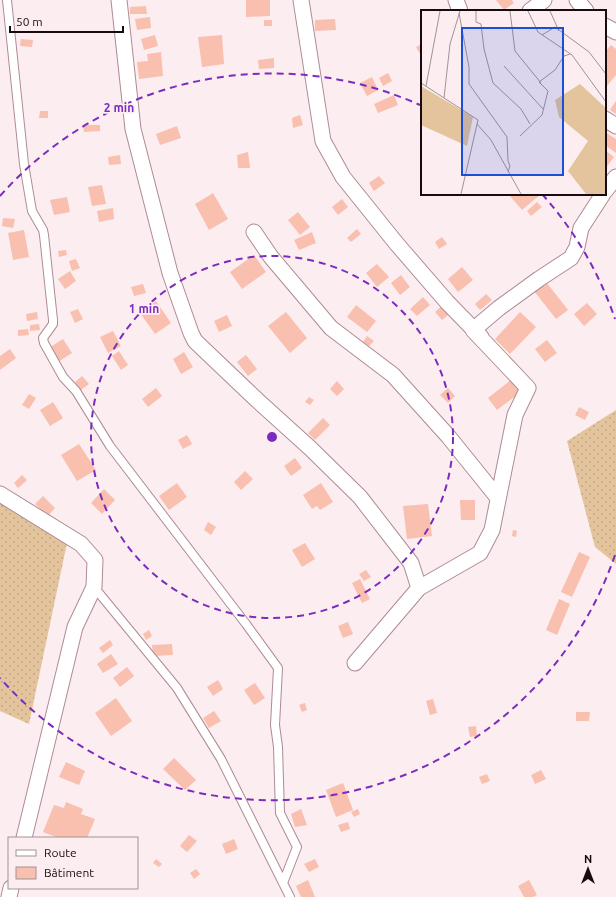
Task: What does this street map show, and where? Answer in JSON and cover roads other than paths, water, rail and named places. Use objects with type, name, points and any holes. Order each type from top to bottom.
[{"type":"street","points":[[119,0],[133,129],[170,273],[195,341],[256,400],[310,448],[360,497],[411,563],[419,588]]},
{"type":"street","points":[[301,0],[324,141],[343,177],[396,244],[446,302],[528,388],[516,415],[492,530],[480,553],[419,588],[355,663]]},
{"type":"street","points":[[456,0],[460,10]]},
{"type":"street","points":[[531,10],[544,0]]},
{"type":"street","points":[[577,0],[585,10]]},
{"type":"street","points":[[592,0],[593,10]]},
{"type":"street","points":[[606,27],[616,32]]},
{"type":"street","points":[[606,120],[616,126]]},
{"type":"street","points":[[606,190],[616,177]]},
{"type":"street","points":[[473,330],[499,308],[571,258],[577,247],[581,228],[602,195]]},
{"type":"street","points":[[254,232],[271,257],[330,328],[393,375],[448,436],[498,498]]},
{"type":"street","points":[[0,494],[81,544],[95,560],[94,587],[75,627],[24,837]]},
{"type":"lane","points":[[6,0],[24,164],[32,211],[43,230],[44,235],[53,320],[53,324],[43,338],[44,344],[63,377],[76,391],[110,446],[278,668],[275,725],[278,747],[280,813],[297,847],[284,883]]},
{"type":"lane","points":[[94,587],[177,688],[221,759],[290,897]]}]
